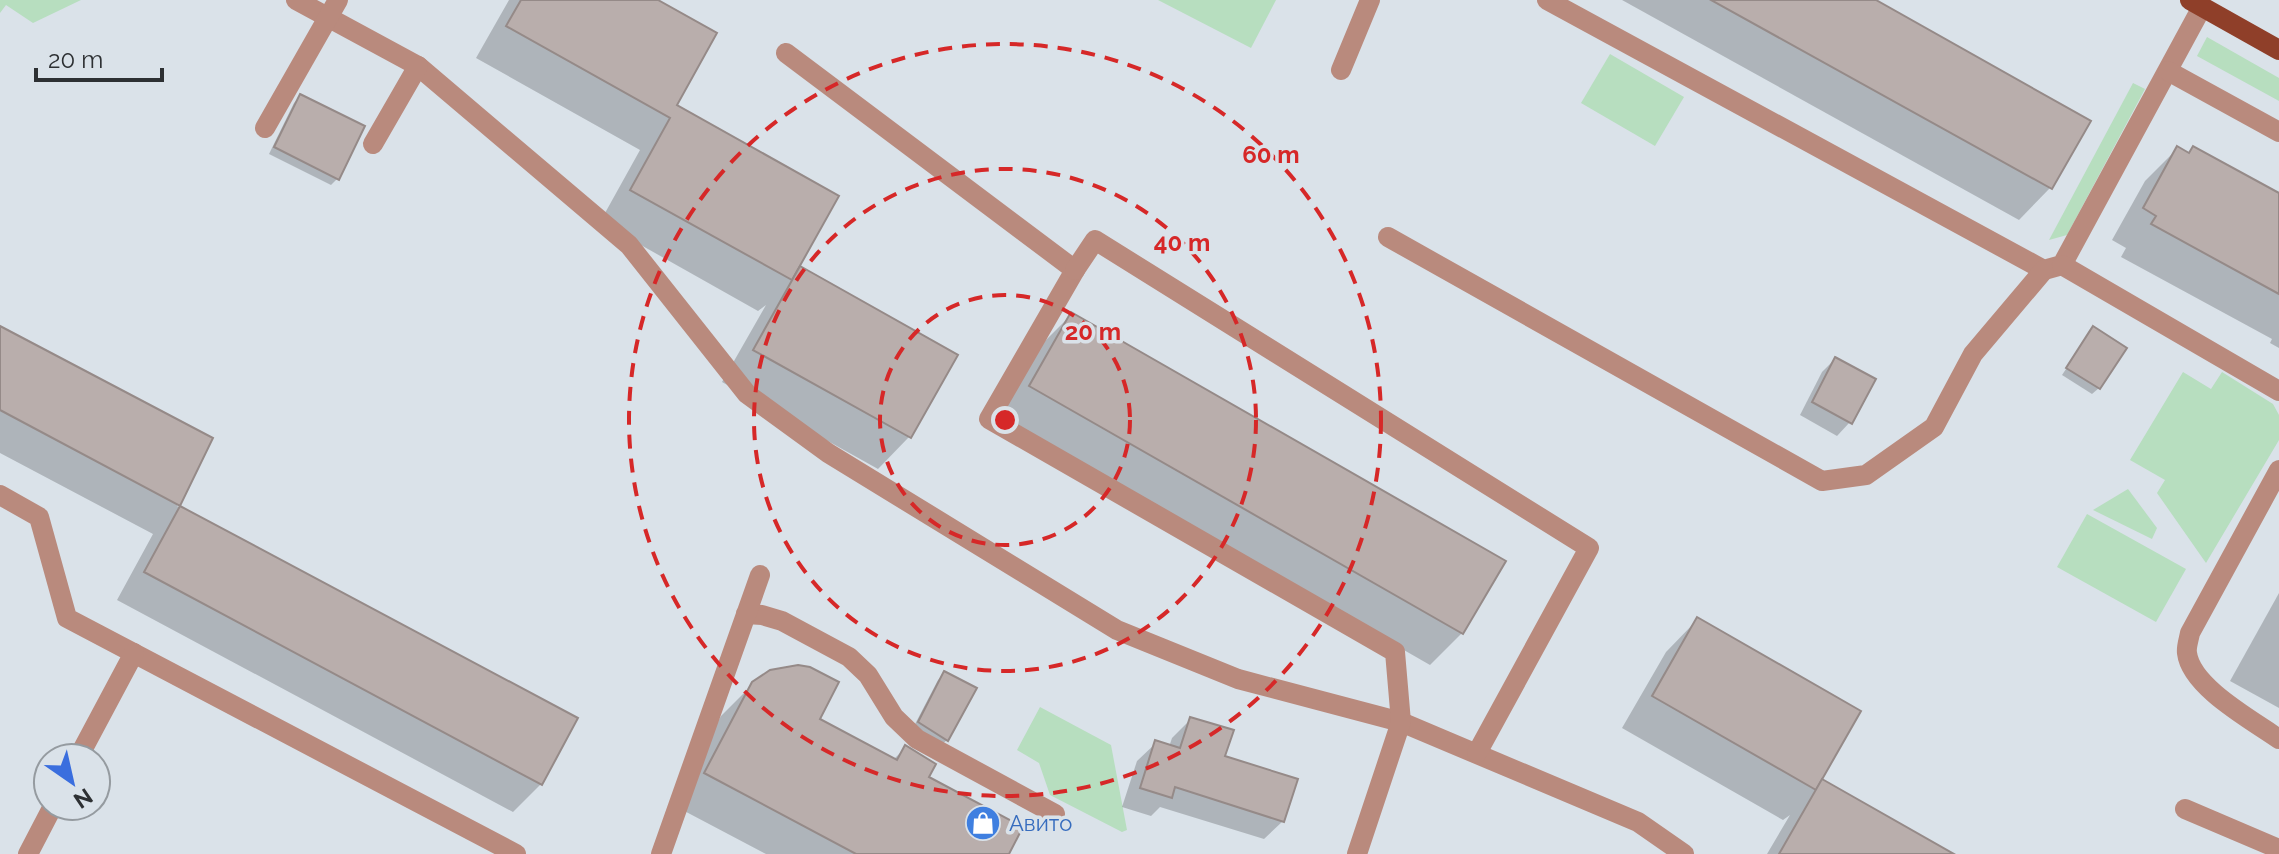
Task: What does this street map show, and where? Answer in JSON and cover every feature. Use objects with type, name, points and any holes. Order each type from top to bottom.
[{"type":"main road","points":[[2196,3],[2279,50]]},
{"type":"lane","points":[[296,0],[333,9],[418,66],[629,245],[747,394],[828,453],[1117,630],[1238,679],[1401,722],[1638,822],[1684,854]]},
{"type":"lane","points":[[1341,70],[1370,0]]},
{"type":"lane","points":[[1547,0],[2279,391]]},
{"type":"lane","points":[[1388,237],[1822,481],[1866,475],[1934,427],[1973,354],[2053,268],[2168,71],[2196,3]]},
{"type":"lane","points":[[265,128],[333,9]]},
{"type":"lane","points":[[786,53],[1075,270]]},
{"type":"lane","points":[[373,144],[418,66]]},
{"type":"lane","points":[[2168,71],[2279,132]]},
{"type":"lane","points":[[1357,854],[1401,722],[1395,652],[989,419],[1095,240],[1589,548],[1477,753]]},
{"type":"lane","points":[[2279,470],[2190,633],[2187,652],[2192,669],[2210,690],[2279,739]]},
{"type":"lane","points":[[0,495],[39,517],[67,618],[516,854]]},
{"type":"lane","points":[[661,854],[760,575]]},
{"type":"lane","points":[[746,614],[782,621],[849,657],[868,675],[894,717],[917,739],[1055,814]]},
{"type":"lane","points":[[87,742],[134,653]]},
{"type":"lane","points":[[2185,809],[2279,849]]},
{"type":"lane","points":[[28,854],[45,822]]},
{"type":"green space","points":[[0,0],[81,0],[33,23],[6,5],[0,13]]},
{"type":"green space","points":[[1158,0],[1276,0],[1251,48]]},
{"type":"green space","points":[[2207,37],[2279,78],[2279,101],[2197,56]]},
{"type":"green space","points":[[1610,54],[1684,97],[1655,146],[1581,103]]},
{"type":"green space","points":[[2133,83],[2145,89],[2067,235],[2049,240]]},
{"type":"green space","points":[[2183,372],[2211,389],[2222,372],[2273,404],[2279,415],[2279,440],[2206,563],[2157,493],[2165,480],[2130,460]]},
{"type":"green space","points":[[2128,489],[2157,528],[2152,539],[2093,510]]},
{"type":"green space","points":[[2087,514],[2186,569],[2156,622],[2057,567]]},
{"type":"green space","points":[[1040,707],[1111,745],[1127,830],[1122,832],[1050,795],[1039,763],[1017,750]]},
{"type":"building","points":[[521,0],[658,0],[717,33],[677,105],[839,196],[792,280],[630,190],[670,118],[506,26]]},
{"type":"building","points":[[1711,0],[1876,0],[2091,121],[2052,189]]},
{"type":"building","points":[[300,94],[365,126],[339,180],[274,147]]},
{"type":"building","points":[[2177,146],[2189,153],[2193,146],[2279,193],[2279,294],[2151,224],[2156,216],[2143,208]]},
{"type":"building","points":[[800,266],[958,355],[911,438],[753,350]]},
{"type":"building","points":[[1071,312],[1506,561],[1463,634],[1029,386]]},
{"type":"building","points":[[0,326],[213,438],[180,506],[0,410]]},
{"type":"building","points":[[2093,326],[2127,348],[2100,389],[2066,368]]},
{"type":"building","points":[[1835,357],[1876,379],[1852,424],[1812,402]]},
{"type":"building","points":[[180,506],[578,718],[542,785],[144,572]]},
{"type":"building","points":[[1697,617],[1861,711],[1816,790],[1652,696]]},
{"type":"building","points":[[798,665],[810,667],[839,682],[820,719],[897,760],[905,745],[936,764],[929,777],[1023,827],[1009,854],[856,854],[704,773],[752,682],[770,670]]},
{"type":"building","points":[[944,671],[977,688],[948,741],[918,722]]},
{"type":"building","points":[[1190,717],[1234,730],[1225,756],[1298,779],[1284,822],[1175,787],[1172,798],[1140,788],[1155,740],[1180,748]]},
{"type":"building","points":[[1822,779],[1954,854],[1779,854]]},
{"type":"place","name":"Авито","points":[[983,823]]}]
